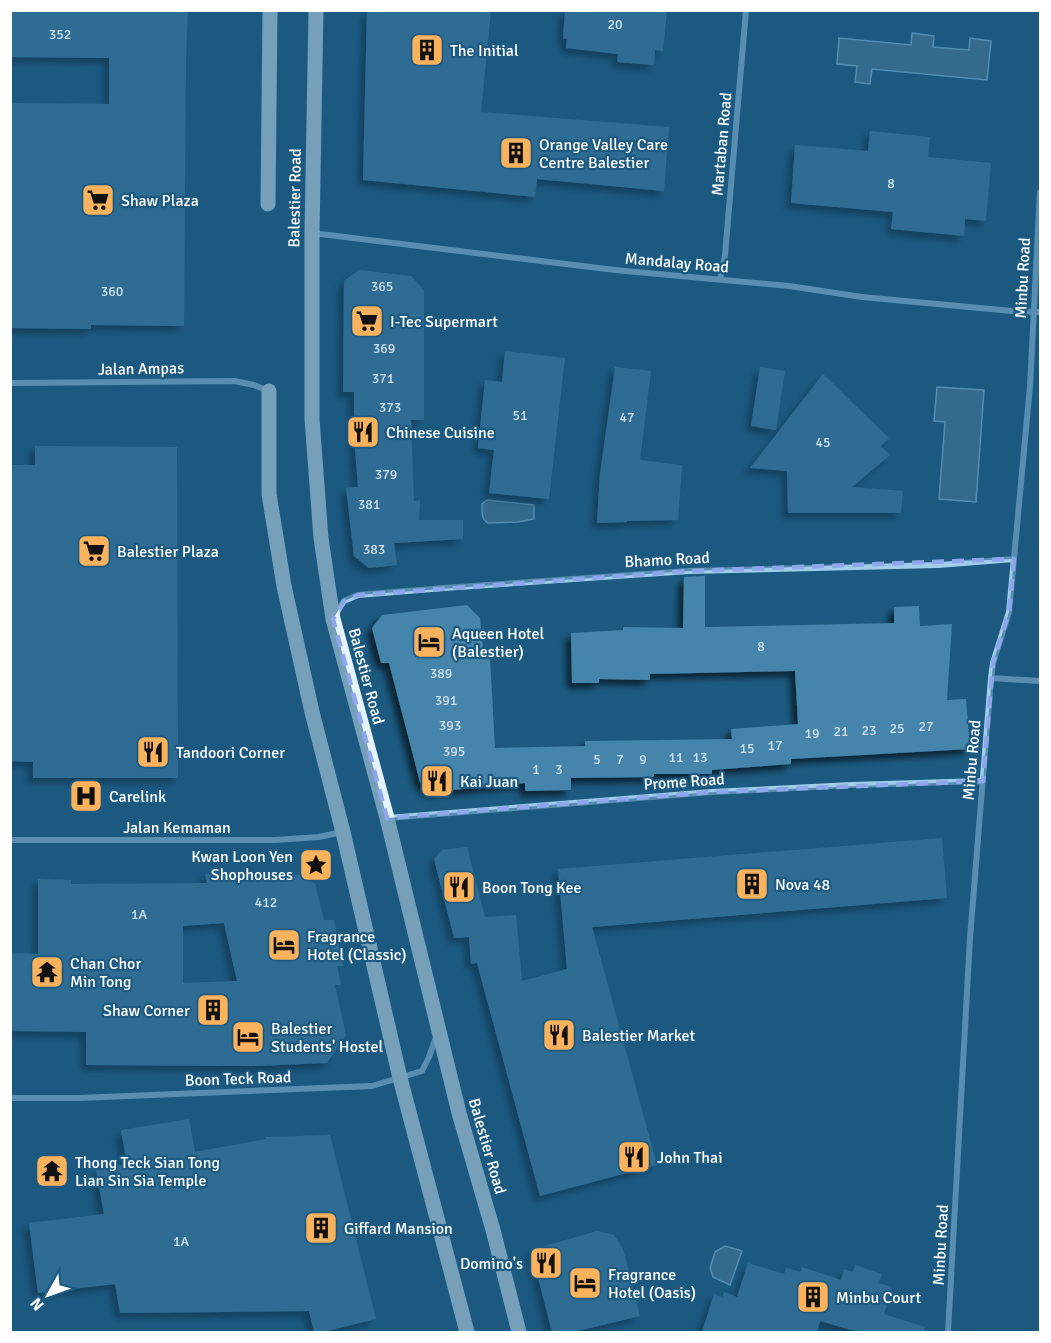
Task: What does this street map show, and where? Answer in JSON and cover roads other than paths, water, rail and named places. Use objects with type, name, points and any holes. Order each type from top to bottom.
[{"type":"main road","name":"Balestier Road","points":[[268,204],[270,10]]},
{"type":"main road","name":"Balestier Road","points":[[316,10],[312,232],[312,419],[321,538],[333,619],[387,818],[459,1113],[493,1230],[519,1332]]},
{"type":"main road","points":[[269,391],[269,494],[282,575],[312,712],[343,832],[400,1078],[467,1332]]},
{"type":"street","name":"Martaban Road","points":[[720,279],[725,255],[746,10]]},
{"type":"street","name":"Minbu Road","points":[[948,1332],[970,938],[991,678],[993,663],[1010,612],[1037,312],[1041,192]]},
{"type":"street","name":"Mandalay Road","points":[[312,232],[615,270],[789,286],[862,297],[1037,312]]},
{"type":"street","name":"Jalan Ampas","points":[[10,383],[234,381],[254,384],[269,391]]},
{"type":"street","name":"Bhamo Road","points":[[333,619],[344,601],[358,595],[689,571],[938,565],[1014,560]]},
{"type":"street","points":[[991,678],[1041,681]]},
{"type":"street","name":"Prome Road","points":[[387,818],[712,792],[983,781]]},
{"type":"street","name":"Jalan Kemaman","points":[[10,840],[275,840],[319,837],[343,832]]},
{"type":"street","name":"Boon Teck Road","points":[[10,1098],[79,1098],[372,1086],[422,1071],[438,1031]]},
{"type":"water","points":[[912,33],[934,36],[933,47],[969,50],[970,38],[991,41],[987,80],[872,69],[870,84],[855,82],[857,66],[837,64],[839,38],[911,45]]},
{"type":"water","points":[[937,387],[984,390],[976,502],[939,499],[945,422],[934,421]]},
{"type":"water","points":[[487,500],[534,505],[534,519],[488,523],[482,512],[482,504]]},
{"type":"water","points":[[725,1246],[742,1251],[730,1285],[713,1277],[710,1268],[715,1252]]},
{"type":"place","name":"The Initial","points":[[427,50]]},
{"type":"place","name":"Orange Valley Care Centre Balestier","points":[[516,153]]},
{"type":"place","name":"Shaw Plaza","points":[[98,200]]},
{"type":"place","name":"I-Tec Supermart","points":[[367,321]]},
{"type":"place","name":"Chinese Cuisine","points":[[363,432]]},
{"type":"place","name":"Balestier Plaza","points":[[94,551]]},
{"type":"place","name":"Aqueen Hotel (Balestier)","points":[[429,642]]},
{"type":"place","name":"Tandoori Corner","points":[[153,752]]},
{"type":"place","name":"Kai Juan","points":[[437,781]]},
{"type":"place","name":"Carelink","points":[[86,796]]},
{"type":"place","name":"Kwan Loon Yen Shophouses","points":[[316,865]]},
{"type":"place","name":"Nova 48","points":[[752,884]]},
{"type":"place","name":"Boon Tong Kee","points":[[459,887]]},
{"type":"place","name":"Fragrance Hotel (Classic)","points":[[284,945]]},
{"type":"place","name":"Chan Chor Min Tong","points":[[47,972]]},
{"type":"place","name":"Shaw Corner","points":[[213,1010]]},
{"type":"place","name":"Balestier Market","points":[[559,1035]]},
{"type":"place","name":"Balestier Students' Hostel","points":[[248,1037]]},
{"type":"place","name":"John Thai","points":[[634,1157]]},
{"type":"place","name":"Thong Teck Sian Tong Lian Sin Sia Temple","points":[[52,1171]]},
{"type":"place","name":"Giffard Mansion","points":[[321,1228]]},
{"type":"place","name":"Domino's","points":[[546,1263]]},
{"type":"place","name":"Fragrance Hotel (Oasis)","points":[[585,1283]]},
{"type":"place","name":"Minbu Court","points":[[813,1297]]}]
